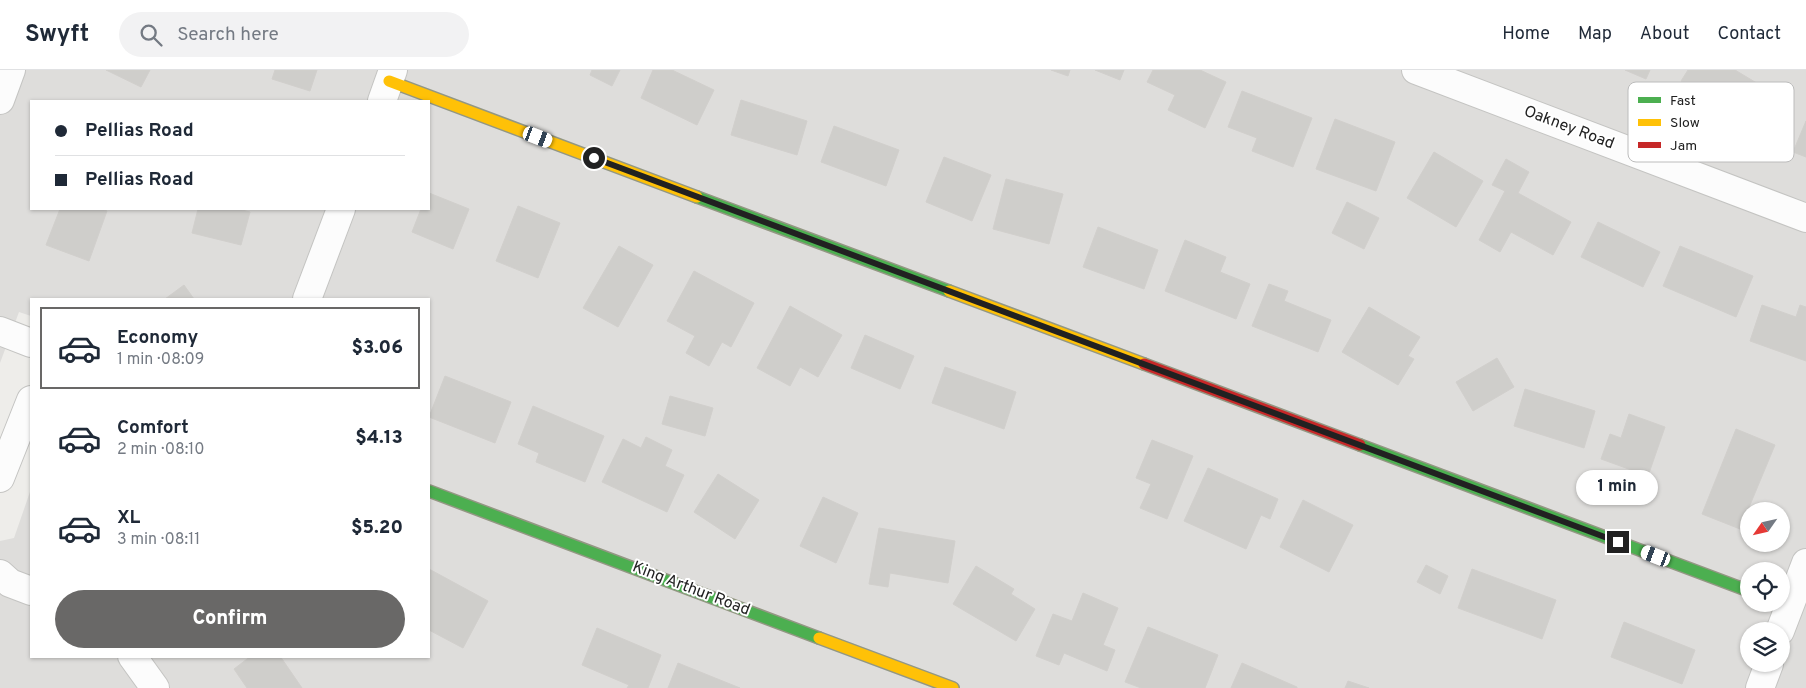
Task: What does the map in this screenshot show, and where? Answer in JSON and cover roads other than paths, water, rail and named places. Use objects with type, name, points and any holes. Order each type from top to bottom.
[{"type":"street","points":[[0,100],[11,70]]},
{"type":"street","name":"Oakney Road","points":[[1416,70],[1628,150]]},
{"type":"street","points":[[388,84],[1740,588]]},
{"type":"street","name":"Oakney Road","points":[[1658,162],[1806,218]]},
{"type":"street","points":[[307,298],[341,210]]},
{"type":"street","points":[[0,331],[30,343]]},
{"type":"street","points":[[0,478],[30,403]]},
{"type":"street","name":"King Arthur Road","points":[[430,491],[953,688]]},
{"type":"street","points":[[1790,595],[1806,563]]},
{"type":"street","points":[[0,574],[10,583],[30,591]]},
{"type":"street","points":[[133,658],[155,688]]},
{"type":"street","points":[[1760,688],[1765,672]]}]
